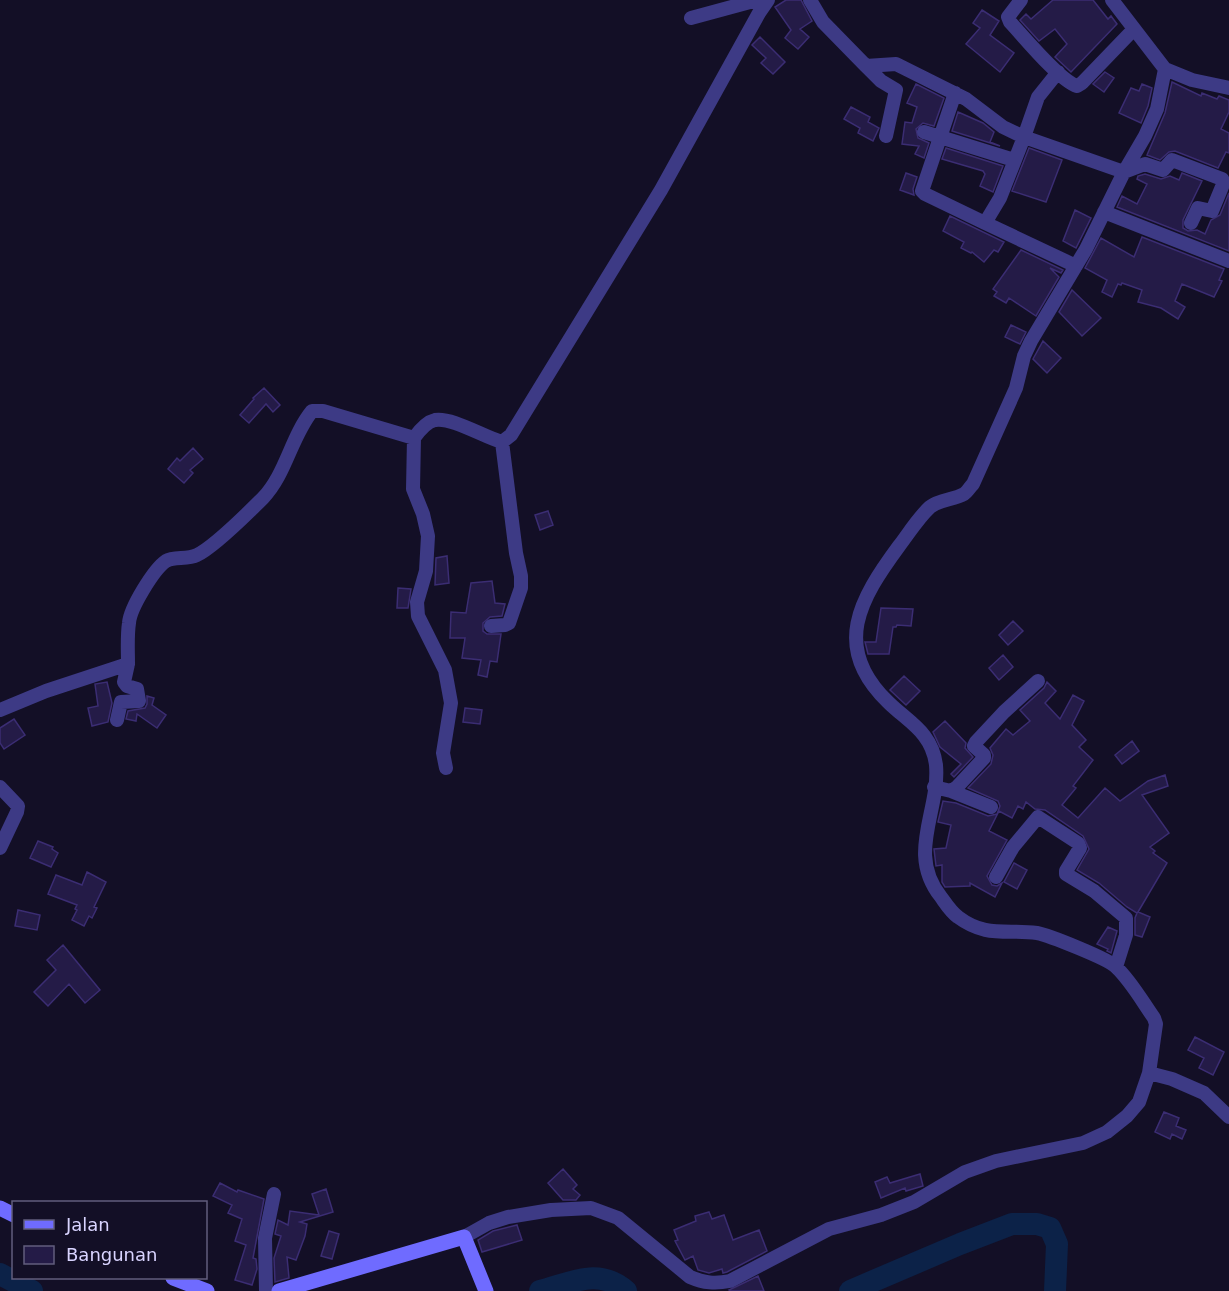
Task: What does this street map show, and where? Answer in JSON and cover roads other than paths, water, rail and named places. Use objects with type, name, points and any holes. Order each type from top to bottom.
[{"type":"street","points":[[691,18],[750,2],[767,0]]},
{"type":"street","points":[[502,442],[511,435],[661,190],[767,0]]},
{"type":"street","points":[[810,0],[823,22],[881,81],[896,90],[886,136]]},
{"type":"street","points":[[1021,0],[1008,16],[1010,22],[1058,72],[1071,84],[1077,86],[1134,29]]},
{"type":"street","points":[[1112,0],[1165,69],[1192,80],[1229,88]]},
{"type":"street","points":[[866,66],[896,64],[966,99],[1003,127],[1024,137],[1124,172],[1144,164],[1162,170],[1172,160],[1222,179],[1224,182],[1212,211],[1198,208],[1191,223]]},
{"type":"street","points":[[279,1291],[464,1237],[489,1223],[508,1217],[551,1210],[591,1208],[618,1218],[690,1277],[717,1284],[730,1281],[829,1229],[881,1215],[915,1202],[965,1172],[996,1161],[1083,1143],[1107,1132],[1127,1116],[1139,1102],[1149,1073],[1156,1024],[1154,1018],[1116,967],[1096,955],[1039,933],[990,932],[977,927],[956,915],[934,888],[925,862],[924,842],[934,787],[936,767],[934,754],[918,726],[880,695],[861,666],[855,645],[855,629],[877,576],[919,519],[932,506],[965,493],[973,484],[1013,397],[1024,356],[1031,341],[1076,266],[1145,136],[1157,108],[1165,69]]},
{"type":"street","points":[[985,223],[1000,198],[1038,96],[1058,72]]},
{"type":"street","points":[[955,93],[922,191],[1076,266]]},
{"type":"street","points":[[924,132],[1014,160]]},
{"type":"street","points":[[1104,212],[1229,261]]},
{"type":"street","points":[[117,720],[121,702],[139,700],[137,689],[127,686],[124,677],[128,664],[129,622],[146,584],[166,561],[187,560],[207,549],[263,498],[274,486],[312,411],[323,411],[414,438]]},
{"type":"street","points":[[446,768],[443,753],[451,703],[445,670],[418,616],[417,602],[426,571],[428,536],[423,514],[413,489],[414,438],[425,425],[435,420],[450,422],[502,442]]},
{"type":"street","points":[[491,626],[509,623],[521,588],[502,442]]},
{"type":"street","points":[[0,710],[46,691],[128,664]]},
{"type":"street","points":[[951,790],[957,787],[984,758],[984,755],[974,746],[976,742],[1038,681]]},
{"type":"street","points":[[0,786],[18,806],[0,848]]},
{"type":"street","points":[[934,787],[951,790],[991,807]]},
{"type":"street","points":[[996,877],[1013,847],[1038,817],[1078,843],[1080,849],[1066,874],[1094,891],[1126,918],[1126,935],[1116,967]]},
{"type":"street","points":[[1149,1073],[1172,1079],[1203,1093],[1229,1117]]},
{"type":"street","points":[[266,1291],[265,1244],[274,1194]]},
{"type":"street","points":[[464,1237],[485,1289]]},
{"type":"street","points":[[176,1279],[207,1291]]},
{"type":"waterway","points":[[850,1291],[1012,1224],[1037,1224],[1050,1228],[1057,1244],[1055,1291]]},
{"type":"waterway","points":[[0,1274],[32,1291]]},
{"type":"waterway","points":[[540,1291],[574,1281],[595,1278],[616,1284],[626,1291]]}]
